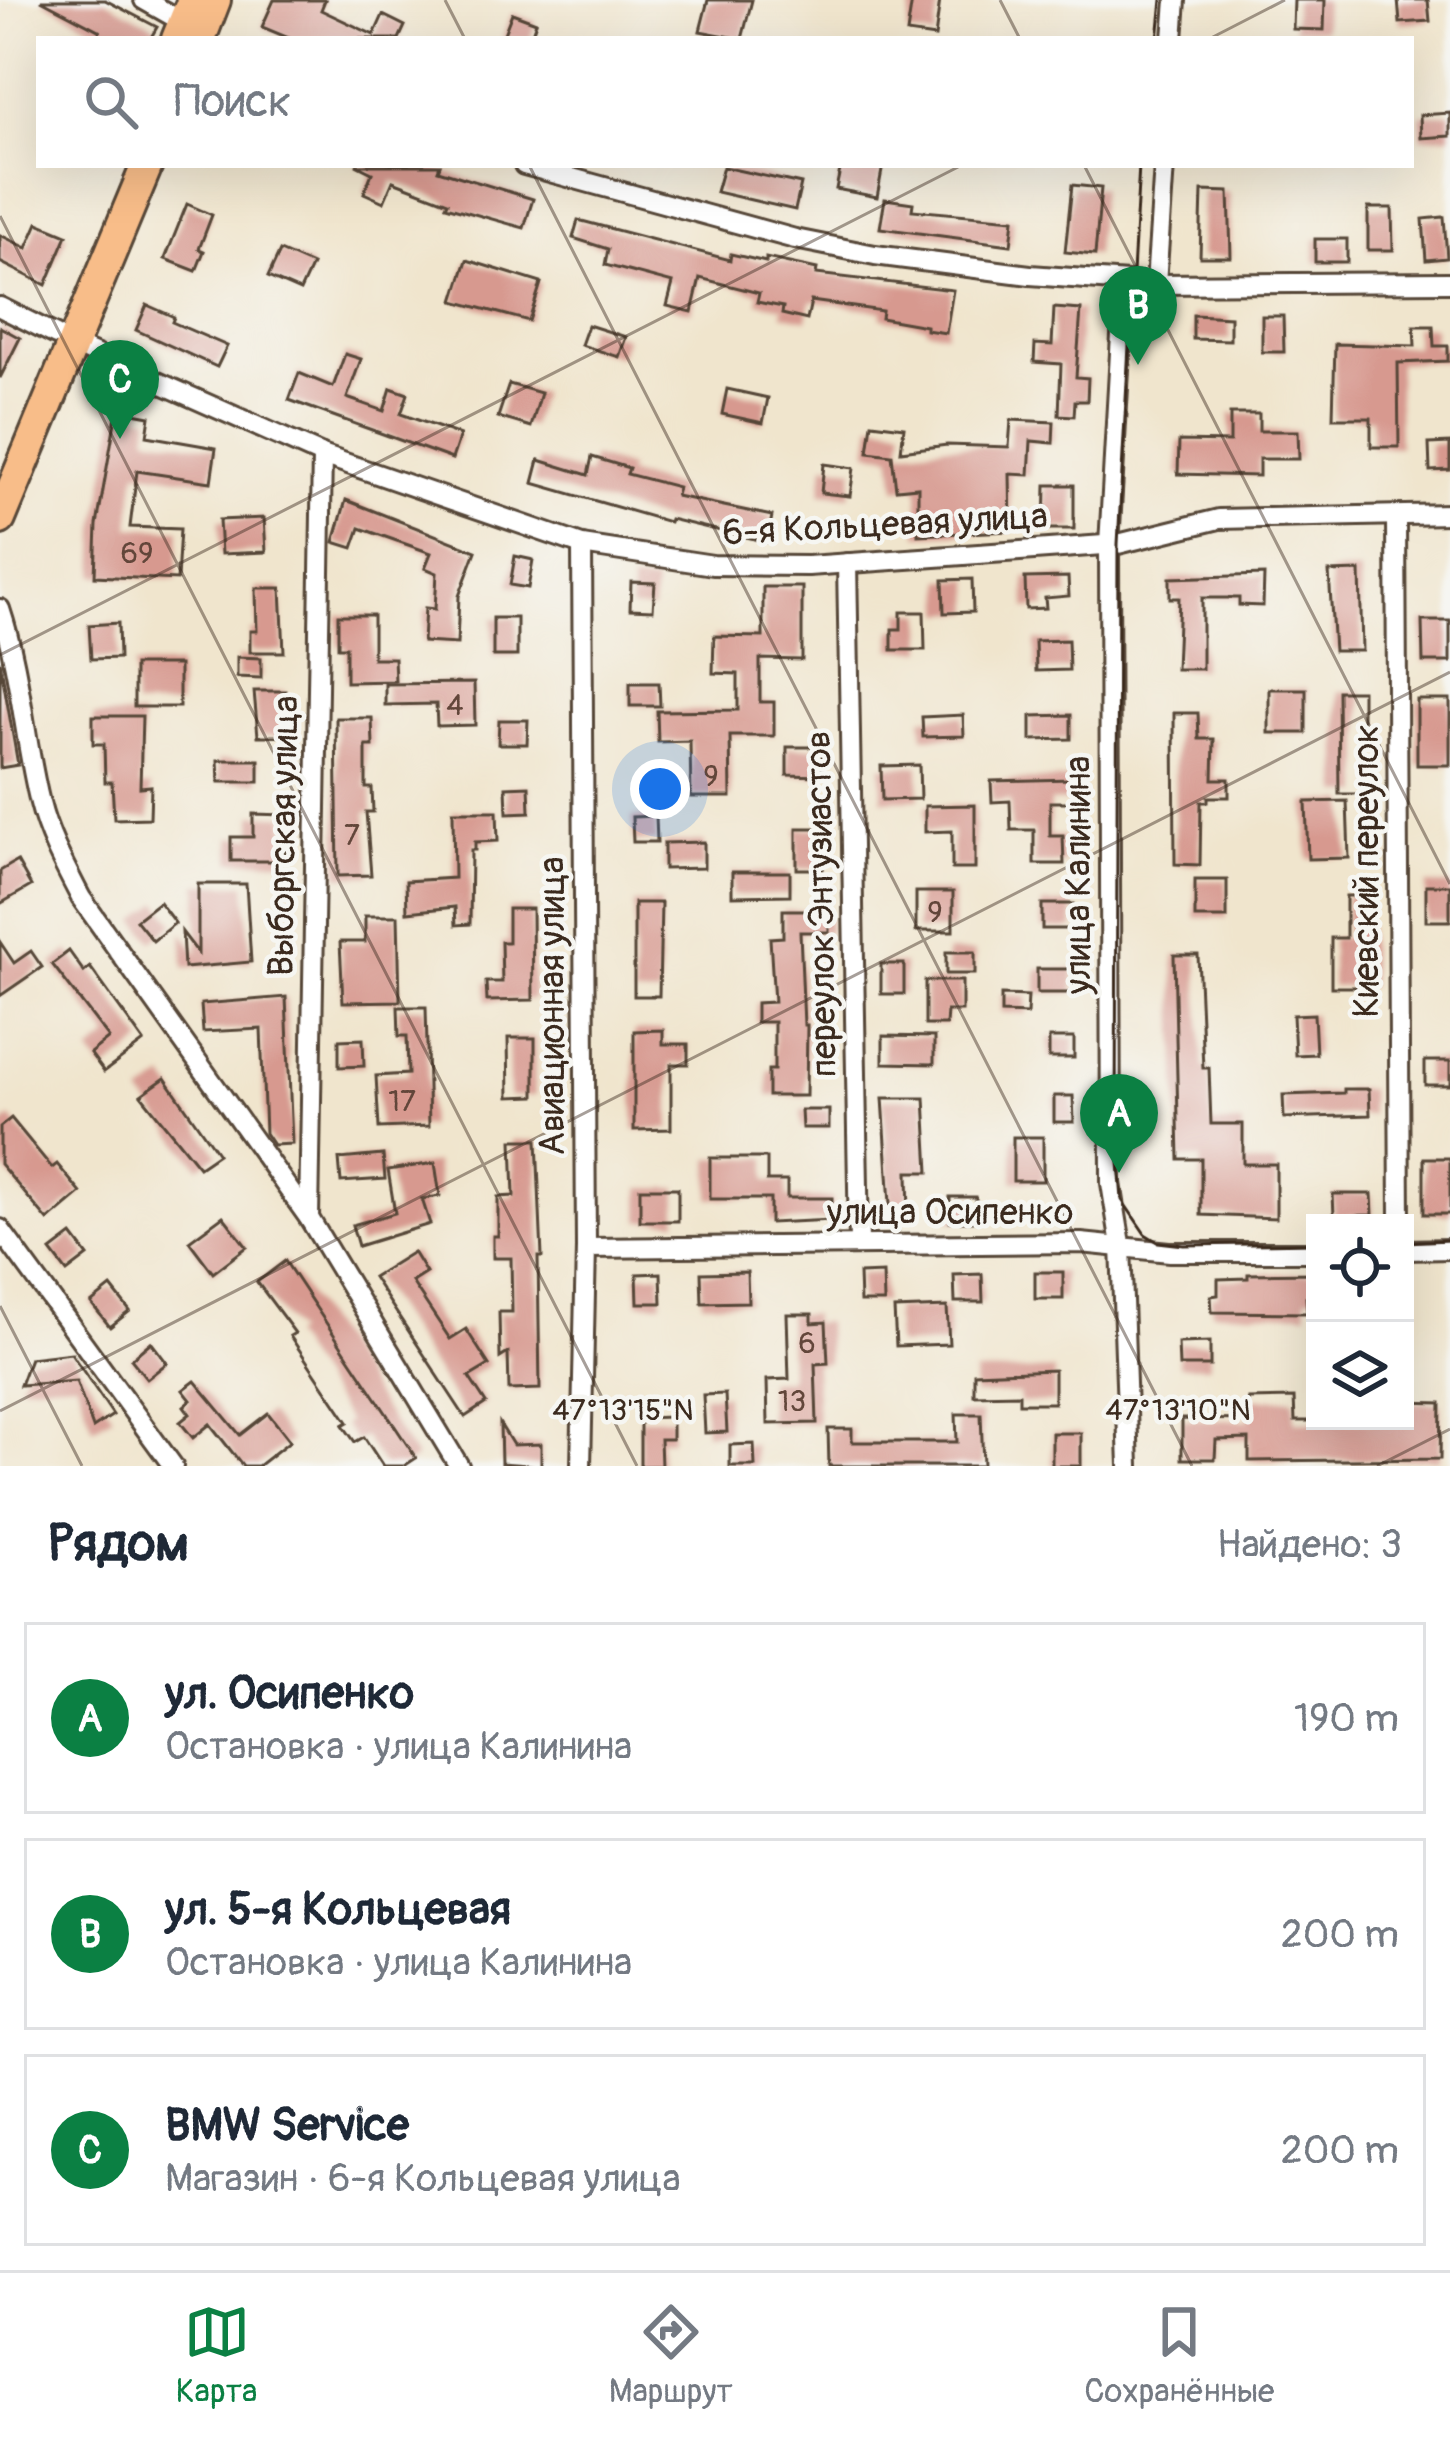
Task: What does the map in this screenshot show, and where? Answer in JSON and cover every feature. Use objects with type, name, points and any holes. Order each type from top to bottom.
[{"type":"main road","points":[[195,29],[215,0]]},
{"type":"main road","points":[[0,519],[124,168]]},
{"type":"main road","points":[[0,472],[146,168]]},
{"type":"street","points":[[144,0],[195,29]]},
{"type":"street","points":[[1173,36],[1176,0]]},
{"type":"street","points":[[535,168],[773,233],[875,255],[1124,283],[1450,282]]},
{"type":"street","points":[[1156,284],[1164,168]]},
{"type":"street","name":"улица Калинина","points":[[1124,283],[1108,545],[1111,1184],[1121,1245],[1130,1466]]},
{"type":"street","name":"6-я Кольцевая улица","points":[[0,308],[322,455],[582,545],[713,565],[770,567],[1128,544],[1219,519],[1450,514]]},
{"type":"street","name":"Выборгская улица","points":[[308,1218],[322,455]]},
{"type":"street","name":"Киевский переулок","points":[[1396,518],[1400,1214]]},
{"type":"street","name":"Авиационная улица","points":[[581,1466],[586,1248],[582,545]]},
{"type":"street","name":"переулок Энтузиастов","points":[[847,563],[859,1244]]},
{"type":"street","points":[[0,609],[11,643],[40,805],[57,853],[81,898],[308,1218],[459,1466]]},
{"type":"street","points":[[0,1229],[173,1466]]},
{"type":"street","name":"улица Осипенко","points":[[586,1248],[1121,1245],[1218,1254],[1306,1252]]},
{"type":"street","points":[[1414,1250],[1450,1249]]},
{"type":"building","points":[[41,0],[105,0],[157,27],[152,36],[98,36],[100,31]]},
{"type":"building","points":[[274,0],[325,0],[321,10],[374,35],[383,15],[405,26],[400,36],[284,36],[262,27]]},
{"type":"building","points":[[708,0],[752,0],[743,36],[700,31]]},
{"type":"building","points":[[912,0],[940,0],[935,36],[907,33]]},
{"type":"building","points":[[1294,0],[1325,0],[1324,30],[1293,29]]},
{"type":"building","points":[[1398,0],[1428,0],[1430,21],[1400,23]]},
{"type":"building","points":[[512,13],[536,22],[531,36],[503,36]]},
{"type":"building","points":[[1450,113],[1450,136],[1421,138],[1420,115]]},
{"type":"building","points":[[362,168],[439,168],[533,199],[524,228],[446,206],[448,202],[393,181],[384,202],[364,193],[372,173]]},
{"type":"building","points":[[723,168],[801,184],[795,210],[716,192]]},
{"type":"building","points":[[840,168],[882,168],[877,197],[836,189]]},
{"type":"building","points":[[1072,185],[1101,188],[1095,255],[1065,252]]},
{"type":"building","points":[[1202,191],[1229,192],[1231,257],[1200,257]]},
{"type":"building","points":[[885,199],[913,203],[912,210],[1014,219],[1011,245],[880,228]]},
{"type":"building","points":[[187,204],[212,215],[196,271],[165,259]]},
{"type":"building","points":[[1368,208],[1392,208],[1393,250],[1368,250]]},
{"type":"building","points":[[1444,217],[1447,258],[1426,260],[1423,219]]},
{"type":"building","points":[[578,220],[730,260],[731,254],[766,262],[766,258],[817,269],[816,274],[953,290],[946,333],[881,318],[882,311],[811,301],[807,320],[782,314],[783,307],[757,302],[759,293],[700,278],[692,312],[667,306],[673,283],[605,265],[608,249],[573,238]]},
{"type":"building","points":[[38,223],[67,235],[46,285],[0,262],[0,235],[27,248]]},
{"type":"building","points":[[1315,239],[1347,239],[1347,262],[1315,262]]},
{"type":"building","points":[[280,251],[312,265],[300,291],[268,277]]},
{"type":"building","points":[[467,260],[541,283],[529,321],[454,301]]},
{"type":"building","points":[[147,305],[174,317],[172,322],[227,346],[217,367],[136,330]]},
{"type":"building","points":[[1054,308],[1081,310],[1076,377],[1088,378],[1087,401],[1075,401],[1074,416],[1059,415],[1061,364],[1034,362],[1035,344],[1052,345]]},
{"type":"building","points":[[1193,315],[1230,317],[1230,340],[1193,339]]},
{"type":"building","points":[[1262,316],[1283,316],[1284,352],[1262,352]]},
{"type":"building","points":[[588,325],[626,337],[619,357],[581,345]]},
{"type":"building","points":[[1414,326],[1433,326],[1434,346],[1448,346],[1448,361],[1398,363],[1399,447],[1371,447],[1371,418],[1333,418],[1335,344],[1415,346]]},
{"type":"building","points":[[0,327],[20,338],[0,378]]},
{"type":"building","points":[[345,354],[361,359],[347,398],[384,411],[391,388],[408,394],[401,414],[460,435],[452,459],[289,400],[299,373],[333,387]]},
{"type":"building","points":[[509,384],[541,393],[531,427],[498,417]]},
{"type":"building","points":[[727,389],[768,398],[763,423],[722,414]]},
{"type":"building","points":[[117,410],[150,416],[147,436],[216,448],[211,482],[137,471],[130,527],[180,529],[177,580],[95,576],[97,525]]},
{"type":"building","points":[[1230,414],[1259,414],[1259,431],[1298,431],[1299,459],[1259,459],[1259,476],[1178,474],[1179,441],[1230,442]]},
{"type":"building","points":[[1011,420],[1054,422],[1053,443],[1031,441],[1029,475],[1010,474],[1011,531],[918,535],[918,487],[896,489],[892,455],[868,452],[872,423],[904,427],[901,451],[947,445],[1009,447]]},
{"type":"building","points":[[1450,443],[1450,470],[1430,471],[1429,444]]},
{"type":"building","points":[[592,457],[629,468],[627,474],[678,487],[676,496],[772,516],[767,542],[669,522],[533,483],[539,460],[588,475]]},
{"type":"building","points":[[824,464],[854,468],[850,496],[821,493]]},
{"type":"building","points":[[1046,485],[1074,485],[1074,529],[1045,529]]},
{"type":"building","points":[[346,500],[476,551],[459,596],[457,644],[423,642],[425,608],[435,609],[437,573],[425,568],[431,553],[360,528],[353,548],[334,542]]},
{"type":"building","points":[[264,518],[266,552],[221,554],[219,520]]},
{"type":"building","points":[[515,556],[533,560],[528,588],[510,585]]},
{"type":"building","points":[[1360,571],[1362,651],[1334,651],[1329,572]]},
{"type":"building","points":[[1264,575],[1263,606],[1239,605],[1239,598],[1202,598],[1202,669],[1176,669],[1179,598],[1170,598],[1170,578]]},
{"type":"building","points":[[1068,577],[1069,596],[1045,598],[1046,608],[1026,609],[1025,578]]},
{"type":"building","points":[[972,579],[973,612],[944,613],[943,580]]},
{"type":"building","points":[[631,582],[655,583],[653,610],[630,609]]},
{"type":"building","points":[[763,587],[802,587],[802,660],[760,659],[760,702],[774,702],[774,736],[730,736],[731,797],[691,797],[690,741],[658,742],[657,711],[738,710],[738,674],[713,673],[714,636],[763,637]]},
{"type":"building","points":[[256,588],[281,588],[284,652],[250,652],[250,631],[257,631]]},
{"type":"building","points":[[901,612],[924,612],[925,650],[892,650],[892,629],[901,629]]},
{"type":"building","points":[[338,615],[373,615],[373,658],[394,658],[395,681],[346,682],[346,647],[338,647]]},
{"type":"building","points":[[493,618],[517,618],[517,656],[493,656]]},
{"type":"building","points":[[1422,621],[1450,621],[1450,662],[1423,662]]},
{"type":"building","points":[[118,623],[119,658],[91,659],[89,625]]},
{"type":"building","points":[[1068,640],[1069,670],[1036,671],[1035,641]]},
{"type":"building","points":[[237,657],[261,658],[261,678],[237,677]]},
{"type":"building","points":[[0,661],[18,765],[0,768]]},
{"type":"building","points":[[134,665],[179,665],[179,707],[134,707]]},
{"type":"building","points":[[474,683],[475,725],[437,726],[436,704],[385,705],[385,684]]},
{"type":"building","points":[[630,683],[659,683],[660,706],[630,706]]},
{"type":"building","points":[[1269,689],[1306,689],[1306,733],[1269,733]]},
{"type":"building","points":[[254,691],[285,691],[284,736],[258,736]]},
{"type":"building","points":[[1338,691],[1362,691],[1362,794],[1339,794]]},
{"type":"building","points":[[1417,700],[1450,700],[1450,765],[1417,765]]},
{"type":"building","points":[[1174,713],[1198,713],[1199,739],[1214,739],[1213,779],[1229,779],[1229,797],[1208,797],[1208,802],[1201,802],[1200,865],[1175,864]]},
{"type":"building","points":[[963,715],[964,736],[923,737],[922,717]]},
{"type":"building","points":[[1071,715],[1071,739],[1031,740],[1031,716]]},
{"type":"building","points":[[93,716],[142,716],[140,787],[151,786],[150,818],[114,819],[112,782],[105,782],[104,744],[93,744]]},
{"type":"building","points":[[336,718],[372,718],[373,746],[366,746],[366,788],[372,788],[373,812],[366,812],[371,875],[338,876]]},
{"type":"building","points":[[499,720],[528,720],[527,744],[498,744]]},
{"type":"building","points":[[787,747],[822,747],[822,776],[787,775]]},
{"type":"building","points":[[218,760],[259,760],[259,782],[219,782]]},
{"type":"building","points":[[919,765],[920,799],[882,800],[881,766]]},
{"type":"building","points":[[1072,779],[1072,802],[1050,802],[1050,836],[1063,836],[1064,864],[1034,864],[1034,830],[1011,830],[1010,801],[992,802],[991,781]]},
{"type":"building","points":[[529,786],[530,812],[507,813],[506,787]]},
{"type":"building","points":[[1347,801],[1349,858],[1308,859],[1306,802]]},
{"type":"building","points":[[975,805],[975,869],[952,869],[952,831],[925,832],[925,806]]},
{"type":"building","points":[[453,811],[497,811],[498,841],[475,842],[471,850],[470,924],[456,925],[455,907],[407,912],[406,881],[454,878]]},
{"type":"building","points":[[253,814],[285,815],[285,861],[231,861],[231,837],[253,837]]},
{"type":"building","points":[[656,816],[657,842],[633,842],[632,817]]},
{"type":"building","points":[[797,828],[823,828],[823,869],[797,869]]},
{"type":"building","points":[[704,842],[704,868],[664,869],[664,843]]},
{"type":"building","points":[[17,861],[31,886],[0,904],[0,871]]},
{"type":"building","points":[[732,872],[790,872],[790,895],[732,896]]},
{"type":"building","points":[[1195,880],[1227,880],[1227,918],[1195,918]]},
{"type":"building","points":[[198,884],[246,884],[251,962],[184,968],[182,932],[198,953]]},
{"type":"building","points":[[1426,885],[1450,885],[1450,921],[1426,921]]},
{"type":"building","points":[[916,892],[953,892],[953,931],[916,931]]},
{"type":"building","points":[[1346,896],[1367,896],[1371,987],[1331,987],[1331,938],[1346,938]]},
{"type":"building","points":[[159,902],[175,923],[153,941],[136,920]]},
{"type":"building","points":[[634,903],[661,903],[659,996],[634,996]]},
{"type":"building","points":[[1042,904],[1073,904],[1073,929],[1042,929]]},
{"type":"building","points":[[508,909],[532,909],[533,1000],[487,1001],[486,982],[502,982],[501,942],[508,942]]},
{"type":"building","points":[[783,910],[829,910],[829,932],[800,932],[806,1096],[768,1096],[768,1070],[774,1070],[774,1022],[756,1022],[756,1003],[774,1002],[770,938],[783,937]]},
{"type":"building","points":[[365,916],[398,916],[400,1001],[343,1002],[340,942],[365,942]]},
{"type":"building","points":[[0,942],[14,963],[31,951],[42,967],[0,996]]},
{"type":"building","points":[[69,951],[84,972],[90,967],[144,1042],[104,1072],[90,1053],[109,1038],[52,964]]},
{"type":"building","points":[[946,952],[975,952],[975,974],[946,974]]},
{"type":"building","points":[[1174,955],[1198,955],[1203,1068],[1209,1068],[1211,1124],[1243,1124],[1243,1164],[1276,1164],[1276,1218],[1201,1215],[1201,1159],[1179,1159]]},
{"type":"building","points":[[881,964],[904,964],[904,994],[881,994]]},
{"type":"building","points":[[1037,969],[1074,969],[1074,993],[1037,993]]},
{"type":"building","points":[[925,981],[962,981],[962,1011],[947,1011],[946,1025],[925,1025]]},
{"type":"building","points":[[1001,995],[1028,996],[1027,1014],[1001,1013]]},
{"type":"building","points":[[286,997],[292,1144],[273,1145],[265,1133],[261,1029],[203,1032],[201,1004]]},
{"type":"building","points":[[398,1007],[426,1007],[429,1126],[379,1128],[376,1076],[408,1074],[407,1036],[399,1036]]},
{"type":"building","points":[[1314,1014],[1316,1054],[1295,1055],[1293,1015]]},
{"type":"building","points":[[663,1030],[663,1044],[688,1044],[688,1064],[671,1064],[671,1129],[634,1130],[634,1031]]},
{"type":"building","points":[[883,1036],[934,1037],[934,1064],[883,1063]]},
{"type":"building","points":[[508,1038],[535,1038],[535,1096],[509,1097]]},
{"type":"building","points":[[1049,1038],[1074,1038],[1074,1058],[1049,1058]]},
{"type":"building","points":[[363,1039],[364,1066],[339,1067],[339,1040]]},
{"type":"building","points":[[1425,1061],[1450,1061],[1450,1085],[1425,1085]]},
{"type":"building","points":[[165,1078],[218,1154],[199,1167],[141,1095]]},
{"type":"building","points":[[1344,1089],[1369,1089],[1370,1115],[1284,1118],[1283,1095],[1344,1093]]},
{"type":"building","points":[[1054,1096],[1073,1096],[1074,1122],[1054,1122]]},
{"type":"building","points":[[883,1098],[925,1098],[929,1172],[908,1172],[909,1219],[891,1219]]},
{"type":"building","points":[[801,1110],[829,1110],[829,1128],[802,1128]]},
{"type":"building","points":[[11,1118],[52,1168],[57,1164],[81,1193],[48,1221],[0,1164],[0,1127]]},
{"type":"building","points":[[1013,1137],[1043,1137],[1043,1181],[1013,1181]]},
{"type":"building","points":[[512,1140],[537,1140],[540,1389],[509,1390],[508,1353],[500,1358],[499,1312],[512,1312],[511,1258],[493,1258],[493,1236],[498,1236],[498,1197],[514,1196]]},
{"type":"building","points":[[383,1155],[385,1179],[341,1182],[339,1159]]},
{"type":"building","points":[[710,1158],[767,1158],[767,1181],[787,1181],[787,1198],[832,1198],[832,1220],[770,1223],[770,1199],[710,1199]]},
{"type":"building","points":[[1424,1158],[1450,1158],[1450,1214],[1424,1214]]},
{"type":"building","points":[[435,1163],[440,1196],[422,1199],[430,1224],[358,1246],[352,1225],[395,1213],[388,1170]]},
{"type":"building","points":[[640,1188],[678,1188],[678,1221],[640,1221]]},
{"type":"building","points":[[1333,1194],[1372,1194],[1373,1214],[1334,1214]]},
{"type":"building","points":[[950,1197],[976,1197],[976,1221],[950,1221]]},
{"type":"building","points":[[223,1216],[247,1247],[213,1273],[189,1241]]},
{"type":"building","points":[[72,1235],[88,1256],[67,1272],[51,1251]]},
{"type":"building","points":[[413,1252],[426,1273],[412,1282],[450,1339],[466,1329],[489,1365],[469,1377],[486,1403],[465,1417],[373,1277]]},
{"type":"building","points":[[285,1261],[416,1458],[404,1466],[383,1466],[364,1437],[355,1442],[343,1425],[348,1422],[290,1336],[295,1333],[257,1282]]},
{"type":"building","points":[[747,1272],[748,1302],[702,1303],[701,1273]]},
{"type":"building","points":[[1035,1272],[1063,1272],[1063,1299],[1035,1299]]},
{"type":"building","points":[[661,1273],[662,1303],[638,1303],[637,1274]]},
{"type":"building","points":[[883,1273],[884,1302],[860,1302],[859,1274]]},
{"type":"building","points":[[1306,1273],[1306,1313],[1212,1312],[1211,1296],[1218,1295],[1218,1279],[1248,1278],[1248,1274]]},
{"type":"building","points":[[982,1274],[983,1302],[955,1302],[954,1275]]},
{"type":"building","points":[[111,1287],[130,1311],[110,1327],[91,1303]]},
{"type":"building","points":[[947,1307],[949,1344],[896,1346],[894,1309]]},
{"type":"building","points":[[787,1314],[812,1314],[812,1323],[826,1322],[828,1363],[815,1364],[817,1423],[768,1424],[767,1380],[789,1379]]},
{"type":"building","points":[[151,1342],[167,1363],[147,1379],[131,1359]]},
{"type":"building","points":[[1210,1342],[1210,1366],[1179,1366],[1178,1343]]},
{"type":"building","points":[[71,1353],[113,1415],[93,1428],[76,1381],[20,1385],[30,1358]]},
{"type":"building","points":[[1054,1370],[1054,1403],[1019,1403],[1019,1394],[974,1395],[974,1373]]},
{"type":"building","points":[[195,1381],[240,1435],[268,1413],[290,1441],[258,1466],[243,1466],[210,1424],[193,1438],[180,1422],[190,1414],[184,1406],[191,1400],[183,1390]]},
{"type":"building","points":[[725,1394],[727,1432],[705,1433],[703,1395]]},
{"type":"building","points":[[1294,1398],[1295,1421],[1306,1421],[1306,1430],[1414,1430],[1414,1402],[1441,1403],[1440,1459],[1249,1461],[1249,1439],[1216,1440],[1215,1459],[1182,1459],[1182,1419],[1249,1420],[1248,1399]]},
{"type":"building","points":[[956,1414],[981,1414],[983,1466],[829,1466],[828,1429],[852,1429],[852,1442],[957,1442]]},
{"type":"building","points":[[672,1417],[672,1439],[660,1439],[661,1466],[640,1466],[640,1418]]},
{"type":"building","points":[[500,1424],[513,1445],[541,1444],[541,1466],[501,1463]]},
{"type":"building","points":[[1052,1433],[1081,1433],[1081,1466],[1052,1466]]},
{"type":"building","points":[[754,1444],[755,1466],[730,1466],[730,1445]]},
{"type":"tram line","points":[[1158,36],[1162,0]]},
{"type":"tram line","points":[[1139,168],[1118,544],[1116,1126],[1122,1200],[1145,1234],[1158,1242],[1306,1243]]},
{"type":"tram line","points":[[1414,1242],[1450,1240]]},
{"type":"place","name":"ул. 5-я Кольцевая","points":[[1138,365]]},
{"type":"place","name":"BMW Service","points":[[120,439]]},
{"type":"place","name":"ул. Осипенко","points":[[1119,1173]]}]
